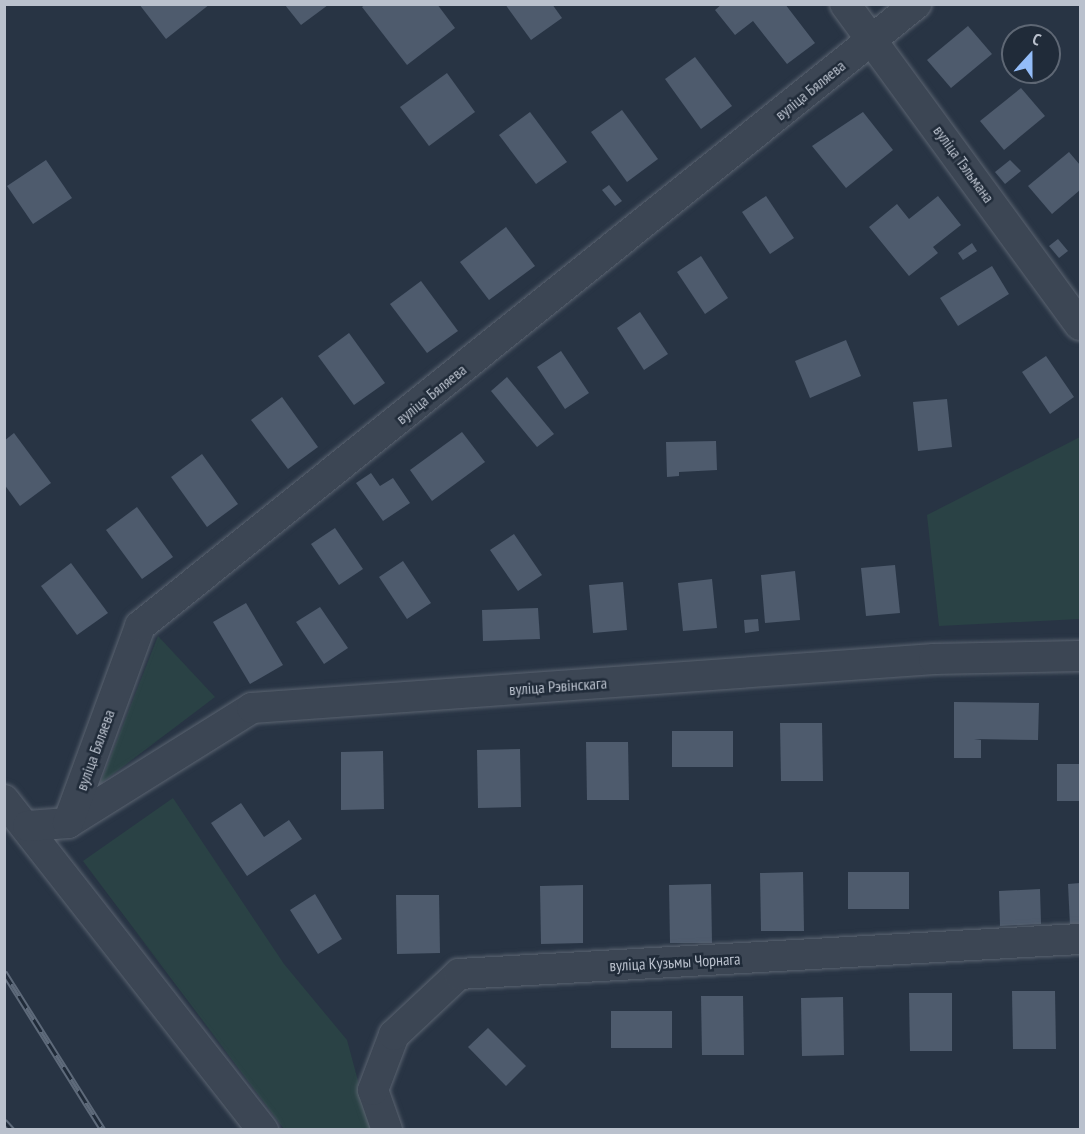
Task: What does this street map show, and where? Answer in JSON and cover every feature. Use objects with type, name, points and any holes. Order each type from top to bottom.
[{"type":"street","name":"вуліца Тэльмана","points":[[844,4],[873,40],[1080,325]]},
{"type":"street","name":"вуліца Бяляева","points":[[68,823],[140,626],[916,4]]},
{"type":"street","name":"вуліца Рэвінскага","points":[[68,823],[252,708],[934,659],[1080,657]]},
{"type":"street","points":[[4,800],[28,826],[263,1130]]},
{"type":"street","points":[[28,826],[68,823]]},
{"type":"street","name":"вуліца Кузьмы Чорнага","points":[[387,1130],[373,1090],[394,1035],[459,974],[1080,939]]},
{"type":"green space","points":[[1080,437],[1080,619],[939,626],[927,515]]},
{"type":"green space","points":[[158,636],[215,697],[100,784]]},
{"type":"green space","points":[[173,798],[284,964],[347,1040],[371,1129],[284,1129],[83,861]]},
{"type":"building","points":[[139,4],[210,4],[166,39]]},
{"type":"building","points":[[366,4],[437,4],[455,28],[407,65],[362,7]]},
{"type":"building","points":[[505,4],[552,4],[562,18],[531,40]]},
{"type":"building","points":[[722,4],[785,4],[815,43],[787,64],[753,21],[735,35],[715,10]]},
{"type":"building","points":[[285,5],[328,5],[301,25]]},
{"type":"building","points":[[968,26],[992,54],[951,88],[927,60]]},
{"type":"building","points":[[695,57],[732,106],[701,129],[665,79]]},
{"type":"building","points":[[447,73],[475,112],[429,146],[400,107]]},
{"type":"building","points":[[1021,88],[1045,116],[1004,150],[980,121]]},
{"type":"building","points":[[622,110],[658,159],[627,182],[591,132]]},
{"type":"building","points":[[530,112],[567,162],[536,184],[499,135]]},
{"type":"building","points":[[863,112],[893,150],[846,188],[812,146]]},
{"type":"building","points":[[1069,152],[1080,165],[1080,190],[1052,214],[1028,186]]},
{"type":"building","points":[[46,160],[72,198],[33,224],[7,186]]},
{"type":"building","points":[[1010,160],[1021,171],[1005,184],[995,172]]},
{"type":"building","points":[[609,185],[622,201],[615,206],[602,190]]},
{"type":"building","points":[[766,196],[794,238],[770,254],[742,212]]},
{"type":"building","points":[[938,196],[961,225],[933,247],[938,253],[909,276],[869,227],[897,204],[909,219]]},
{"type":"building","points":[[506,227],[535,266],[489,300],[460,262]]},
{"type":"building","points":[[1058,239],[1068,251],[1059,258],[1049,246]]},
{"type":"building","points":[[972,243],[977,251],[963,260],[958,253]]},
{"type":"building","points":[[701,256],[728,298],[705,314],[677,272]]},
{"type":"building","points":[[992,266],[1009,294],[958,326],[940,298]]},
{"type":"building","points":[[421,281],[458,331],[427,353],[390,304]]},
{"type":"building","points":[[640,312],[668,354],[644,370],[617,328]]},
{"type":"building","points":[[349,333],[385,383],[354,405],[318,356]]},
{"type":"building","points":[[846,340],[861,376],[810,398],[795,361]]},
{"type":"building","points":[[561,351],[589,393],[565,409],[537,367]]},
{"type":"building","points":[[1046,356],[1074,397],[1050,414],[1022,372]]},
{"type":"building","points":[[507,377],[554,434],[537,447],[491,391]]},
{"type":"building","points":[[282,397],[318,447],[288,469],[251,420]]},
{"type":"building","points":[[947,399],[952,447],[918,451],[913,402]]},
{"type":"building","points":[[462,432],[485,462],[432,501],[410,470]]},
{"type":"building","points":[[14,433],[51,483],[20,506],[4,484],[4,441]]},
{"type":"building","points":[[716,441],[717,470],[679,472],[679,476],[667,477],[666,442]]},
{"type":"building","points":[[202,454],[238,504],[207,527],[171,477]]},
{"type":"building","points":[[371,473],[380,486],[393,478],[410,503],[383,521],[356,483]]},
{"type":"building","points":[[137,507],[173,557],[142,579],[106,530]]},
{"type":"building","points":[[335,528],[363,569],[339,585],[311,544]]},
{"type":"building","points":[[514,534],[542,575],[518,591],[490,550]]},
{"type":"building","points":[[403,561],[431,603],[407,619],[379,577]]},
{"type":"building","points":[[71,563],[108,613],[77,635],[41,586]]},
{"type":"building","points":[[895,565],[900,613],[866,616],[861,568]]},
{"type":"building","points":[[795,571],[800,620],[765,623],[761,575]]},
{"type":"building","points":[[712,579],[717,628],[683,631],[678,583]]},
{"type":"building","points":[[623,582],[627,630],[593,633],[589,585]]},
{"type":"building","points":[[246,603],[283,665],[250,684],[213,622]]},
{"type":"building","points":[[320,607],[348,648],[324,664],[296,622]]},
{"type":"building","points":[[538,608],[540,639],[483,641],[482,610]]},
{"type":"building","points":[[758,619],[759,631],[745,633],[744,620]]},
{"type":"building","points":[[954,702],[1039,703],[1038,740],[974,739],[981,740],[981,758],[954,758]]},
{"type":"building","points":[[780,723],[822,723],[823,781],[781,781]]},
{"type":"building","points":[[672,731],[733,731],[733,767],[672,767]]},
{"type":"building","points":[[586,742],[628,742],[629,800],[587,800]]},
{"type":"building","points":[[520,749],[521,807],[478,808],[477,750]]},
{"type":"building","points":[[383,751],[384,809],[341,810],[341,752]]},
{"type":"building","points":[[1057,764],[1080,764],[1080,801],[1057,801]]},
{"type":"building","points":[[241,803],[264,837],[289,820],[302,839],[247,876],[211,823]]},
{"type":"building","points":[[803,872],[804,931],[761,931],[760,873]]},
{"type":"building","points":[[848,872],[909,872],[909,909],[848,909]]},
{"type":"building","points":[[1080,883],[1080,925],[1070,926],[1068,884]]},
{"type":"building","points":[[711,884],[712,943],[670,943],[669,885]]},
{"type":"building","points":[[583,885],[583,943],[541,944],[540,886]]},
{"type":"building","points":[[1040,889],[1041,924],[1000,926],[999,891]]},
{"type":"building","points":[[315,894],[342,939],[318,954],[290,910]]},
{"type":"building","points":[[396,895],[439,895],[440,953],[397,954]]},
{"type":"building","points":[[1012,991],[1055,991],[1056,1049],[1013,1049]]},
{"type":"building","points":[[909,993],[952,993],[952,1051],[910,1051]]},
{"type":"building","points":[[701,996],[743,996],[744,1055],[702,1055]]},
{"type":"building","points":[[843,997],[844,1055],[802,1056],[801,998]]},
{"type":"building","points":[[611,1011],[672,1011],[672,1048],[611,1048]]},
{"type":"building","points":[[488,1028],[526,1066],[506,1086],[468,1047]]},
{"type":"railway","points":[[4,972],[103,1130]]},
{"type":"railway","points":[[4,1121],[12,1130]]}]
